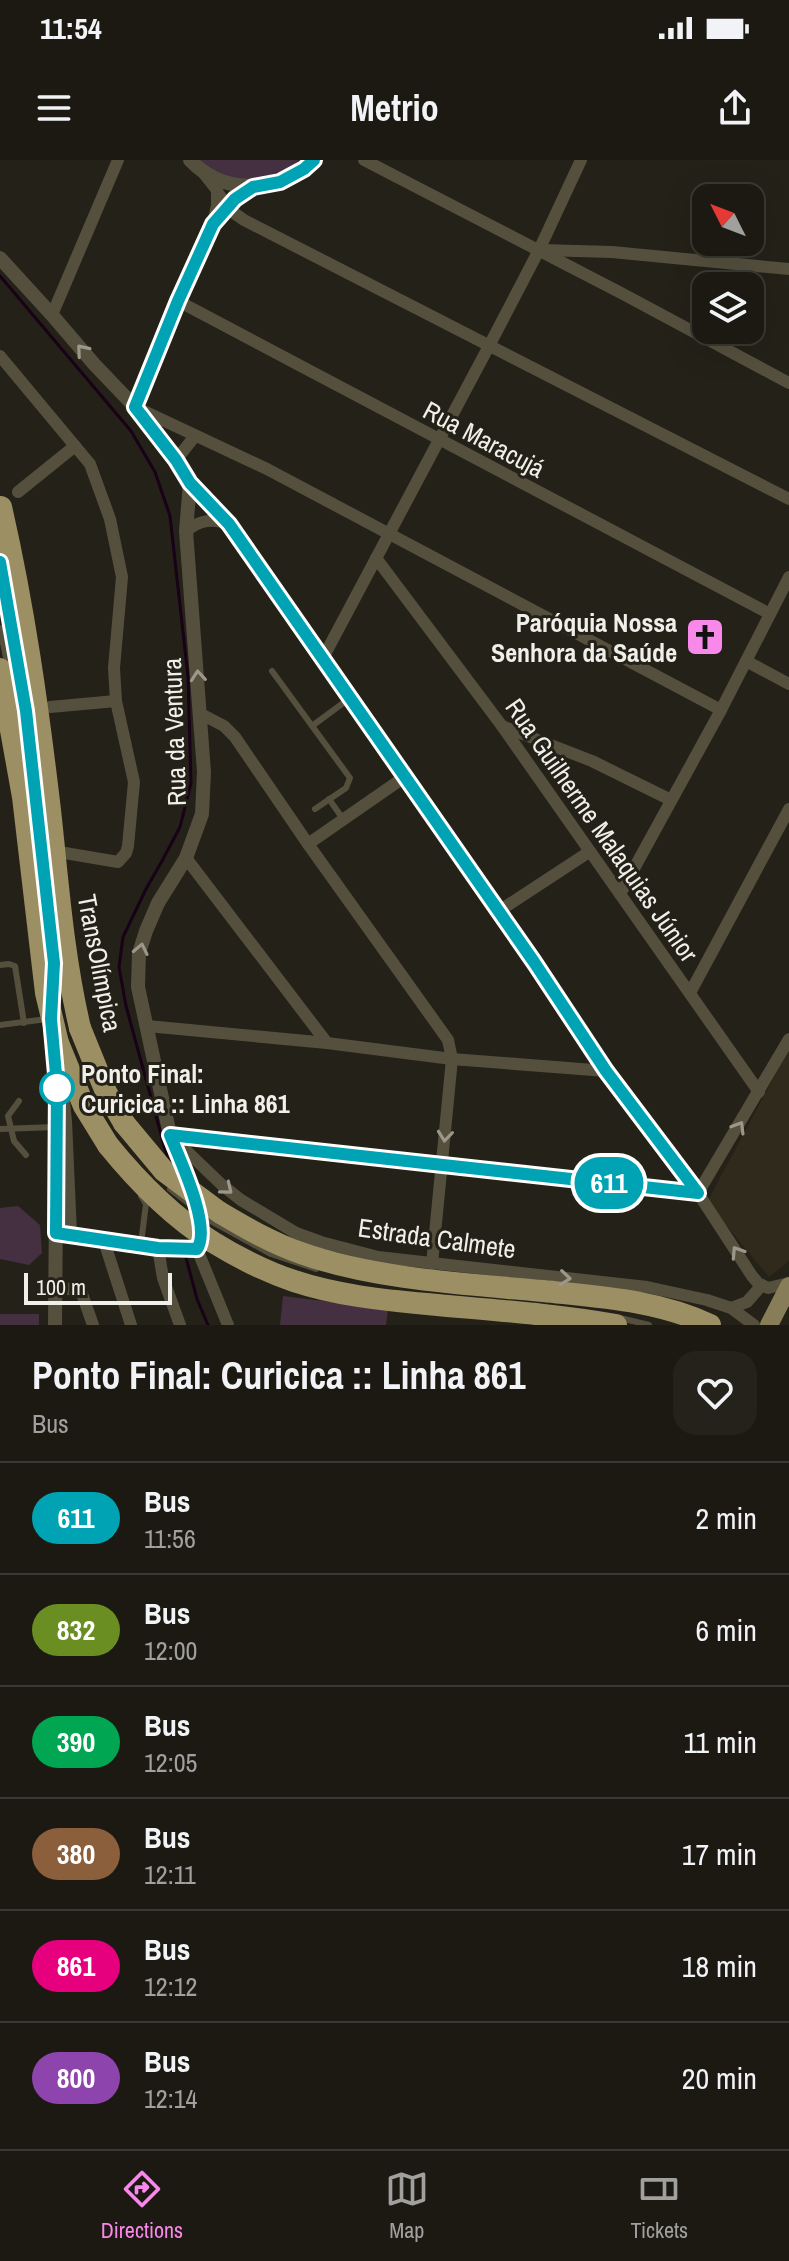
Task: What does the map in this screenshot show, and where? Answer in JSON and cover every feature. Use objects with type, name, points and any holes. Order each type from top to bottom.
[{"type":"highway","name":"TransOlímpica","points":[[6,501],[37,700],[66,962],[80,1028],[106,1092],[124,1123],[164,1171],[204,1237]]},
{"type":"highway","name":"TransOlímpica","points":[[5,672],[46,993],[58,1043],[84,1106],[108,1145],[142,1185],[169,1211],[204,1237],[235,1256],[297,1282],[385,1300],[591,1321],[619,1315]]},
{"type":"highway","name":"TransOlímpica","points":[[204,1237],[272,1242],[335,1263],[450,1282],[624,1300],[672,1310],[710,1325]]},
{"type":"main road","points":[[769,1325],[789,1284]]},
{"type":"street","points":[[52,315],[118,160]]},
{"type":"street","points":[[193,163],[206,174],[229,184],[253,187],[280,182],[314,160]]},
{"type":"street","points":[[364,160],[789,383]]},
{"type":"street","points":[[323,658],[539,250],[581,160]]},
{"type":"street","points":[[193,163],[231,202],[233,213],[247,222],[789,499]]},
{"type":"street","points":[[213,224],[231,202],[253,187]]},
{"type":"street","points":[[135,407],[213,224],[217,190]]},
{"type":"street","points":[[539,250],[612,252],[789,269]]},
{"type":"street","points":[[0,258],[135,407],[190,483],[229,524],[406,776],[606,1071],[698,1193],[752,1276],[762,1285],[774,1287],[789,1284]]},
{"type":"street","name":"Rua Maracujá","points":[[178,301],[770,614]]},
{"type":"street","points":[[0,356],[90,464],[110,519],[121,566],[122,594],[114,676],[116,701],[134,782],[126,853],[118,862],[112,862],[42,849]]},
{"type":"street","points":[[135,407],[267,469],[721,710]]},
{"type":"street","points":[[176,460],[195,436]]},
{"type":"street","points":[[6,501],[75,446]]},
{"type":"street","name":"Rua da Ventura","points":[[190,483],[186,531],[201,714],[204,772],[202,814],[186,858],[158,903],[146,931],[139,953],[138,987],[170,1135],[196,1202],[204,1237]]},
{"type":"street","points":[[186,531],[202,521],[229,524]]},
{"type":"street","name":"Rua Guilherme Malaquias Júnior","points":[[376,558],[502,726],[759,1092]]},
{"type":"street","points":[[2,560],[26,711],[54,963],[57,1085],[55,1325]]},
{"type":"street","points":[[620,894],[721,710],[789,577]]},
{"type":"street","points":[[746,661],[789,684]]},
{"type":"street","points":[[50,707],[116,701]]},
{"type":"street","points":[[201,714],[224,726],[235,737],[448,1040],[452,1059],[432,1264]]},
{"type":"street","points":[[502,726],[592,761],[671,800]]},
{"type":"street","points":[[308,844],[406,776]]},
{"type":"street","points":[[690,993],[789,809]]},
{"type":"street","points":[[499,911],[589,852]]},
{"type":"street","points":[[186,858],[327,1043]]},
{"type":"street","points":[[147,1026],[327,1043],[452,1059],[606,1071]]},
{"type":"street","points":[[698,1193],[789,1039]]},
{"type":"street","points":[[57,1085],[64,1102],[66,1121],[71,1234]]},
{"type":"street","points":[[170,1135],[698,1193]]},
{"type":"street","name":"Estrada Calmete","points":[[170,1135],[241,1200],[296,1233],[356,1252],[432,1264],[647,1287],[731,1308],[754,1325]]},
{"type":"street","points":[[56,1233],[158,1248],[204,1237],[228,1325]]},
{"type":"street","points":[[103,1238],[131,1325]]},
{"type":"street","points":[[158,1248],[163,1278],[180,1325]]},
{"type":"street","points":[[731,1308],[747,1302],[762,1285]]},
{"type":"street","points":[[57,1287],[81,1291],[93,1325]]},
{"type":"lane","name":"TransOlímpica","points":[[2,560],[22,649],[57,985],[31,780],[14,689]]},
{"type":"lane","points":[[0,628],[5,672]]},
{"type":"lane","points":[[272,671],[350,778],[346,788],[315,809]]},
{"type":"lane","points":[[312,726],[350,698]]},
{"type":"lane","points":[[329,799],[343,819]]},
{"type":"lane","points":[[0,965],[15,966],[24,1023]]},
{"type":"lane","name":"TransOlímpica","points":[[55,1017],[56,1000]]},
{"type":"lane","points":[[0,1025],[55,1017]]},
{"type":"lane","name":"TransOlímpica","points":[[74,1062],[88,1095]]},
{"type":"lane","points":[[19,1101],[9,1112],[11,1129],[14,1141],[26,1155]]},
{"type":"lane","points":[[0,1129],[57,1127]]},
{"type":"lane","points":[[204,1237],[162,1186],[204,1237],[329,1272]]},
{"type":"lane","points":[[133,1187],[146,1204],[141,1245]]},
{"type":"lane","points":[[250,1252],[284,1267],[319,1277]]},
{"type":"lane","points":[[371,1289],[586,1313],[649,1325]]},
{"type":"shaded area","points":[[196,160],[299,160],[283,171],[244,180],[225,176]]},
{"type":"shaded area","points":[[789,1049],[789,1261],[769,1277],[707,1202]]},
{"type":"shaded area","points":[[18,1206],[40,1225],[42,1253],[29,1265],[0,1259],[0,1208]]},
{"type":"shaded area","points":[[283,1296],[388,1309],[386,1325],[280,1325]]},
{"type":"shaded area","points":[[0,1314],[39,1314],[39,1325],[0,1325]]},
{"type":"waterway","points":[[0,276],[131,431],[155,472],[170,516],[188,677],[191,783],[180,827],[123,937],[119,967],[126,1006],[168,1160]]},
{"type":"waterway","points":[[185,1254],[197,1299],[208,1325]]},
{"type":"bus line","name":"611","points":[[0,562],[26,711],[54,963],[51,1019],[57,1085],[56,1233],[158,1248],[197,1249],[203,1237],[196,1202],[170,1135],[698,1193],[606,1071],[406,776],[229,524],[190,483],[135,407],[213,224],[227,206],[253,187],[280,182],[314,160]]},
{"type":"place","name":"Paróquia Nossa Senhora da Saúde","points":[[705,637]]},
{"type":"place","name":"Ponto Final: Curicica :: Linha 861","points":[[57,1088]]}]
